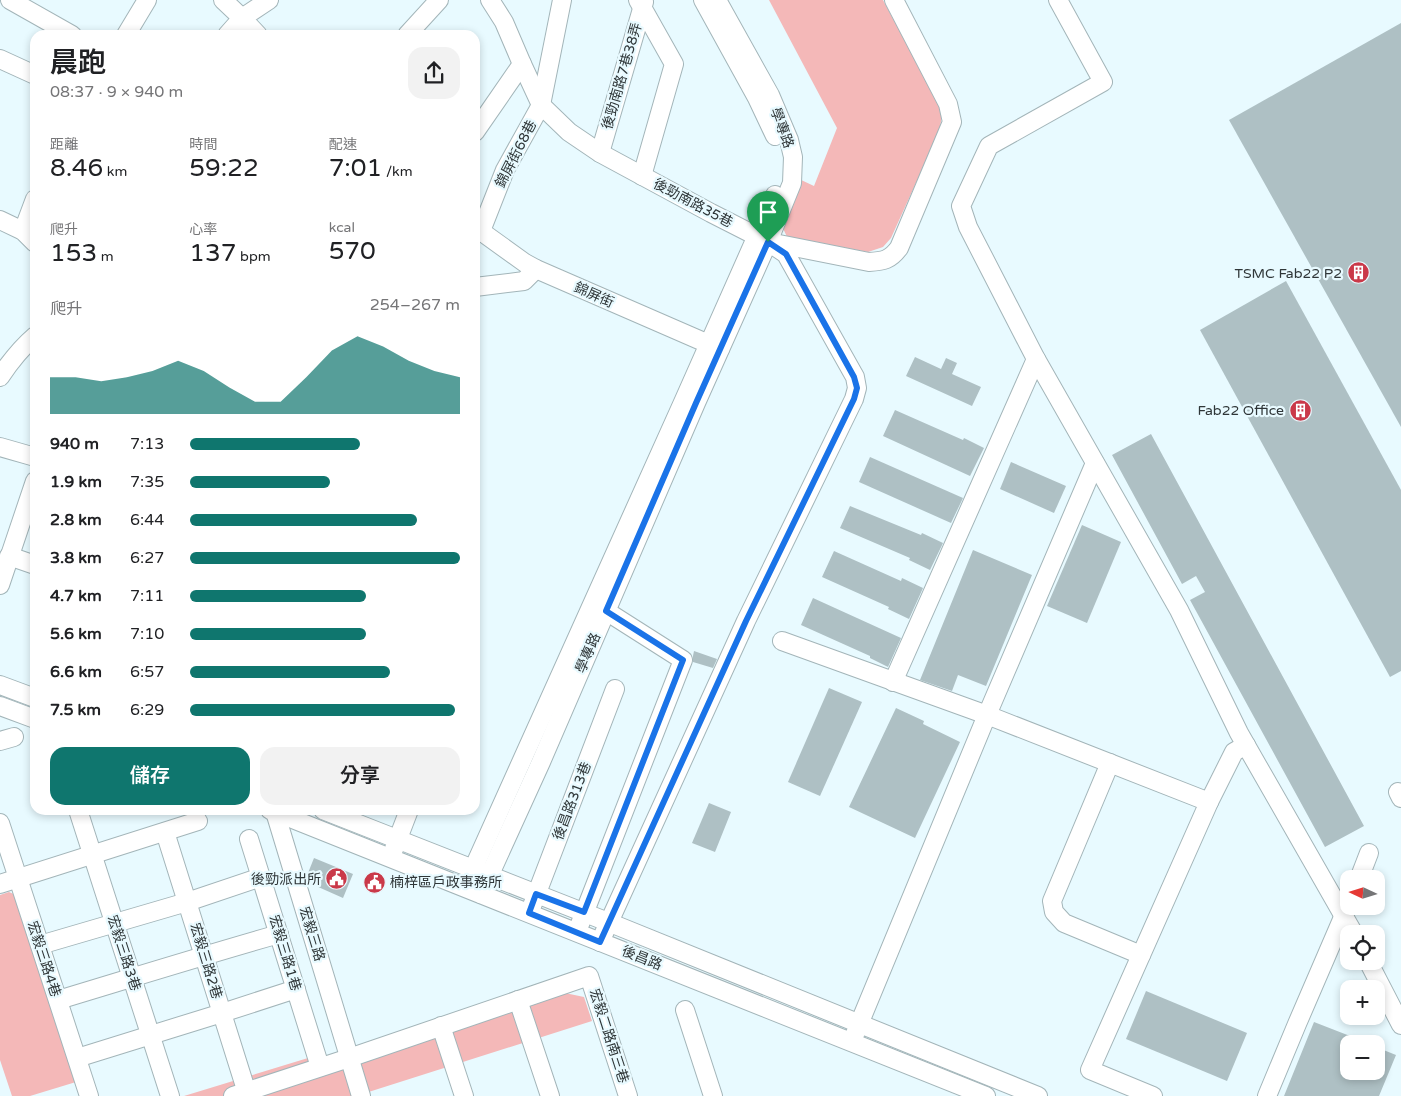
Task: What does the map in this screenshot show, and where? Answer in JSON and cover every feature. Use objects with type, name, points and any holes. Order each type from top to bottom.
[{"type":"street","points":[[10,0],[63,30]]},
{"type":"street","points":[[129,30],[147,0]]},
{"type":"street","points":[[223,0],[253,30]]},
{"type":"street","points":[[231,30],[242,18],[269,0]]},
{"type":"street","points":[[412,30],[440,0]]},
{"type":"street","name":"後勁南路35巷","points":[[490,0],[504,22],[541,105],[569,132],[600,153],[762,239],[786,254],[854,377],[857,388],[854,399],[746,621],[600,942]]},
{"type":"street","name":"錦屏街68巷","points":[[480,224],[504,170],[541,105],[562,0]]},
{"type":"street","name":"學專路","points":[[703,0],[757,98],[779,144],[782,160],[781,180],[762,239]]},
{"type":"street","name":"學專路","points":[[473,891],[473,869],[762,239],[792,183],[793,157],[770,95],[717,0]]},
{"type":"street","points":[[762,239],[869,262],[892,257],[899,248],[952,122],[948,104],[894,0]]},
{"type":"street","points":[[1058,0],[1103,82],[989,146],[961,206],[968,227],[1036,358],[1178,610],[1246,745],[1340,899]]},
{"type":"street","points":[[642,3],[674,64],[642,176]]},
{"type":"street","name":"後勁南路7巷38弄","points":[[600,153],[642,3]]},
{"type":"street","points":[[0,59],[30,73]]},
{"type":"street","points":[[480,125],[522,64]]},
{"type":"street","points":[[0,220],[29,237]]},
{"type":"street","name":"錦屏街","points":[[480,230],[536,269],[714,347]]},
{"type":"street","points":[[480,287],[524,281],[536,269]]},
{"type":"street","points":[[0,377],[21,348],[30,340]]},
{"type":"street","name":"學專路","points":[[473,891],[490,876],[606,611],[714,347]]},
{"type":"street","points":[[893,682],[1036,358]]},
{"type":"street","points":[[0,447],[30,456]]},
{"type":"street","points":[[852,1042],[987,715],[1095,463]]},
{"type":"street","points":[[0,585],[30,495]]},
{"type":"street","points":[[9,556],[30,563]]},
{"type":"street","points":[[577,932],[683,660],[606,611]]},
{"type":"street","points":[[782,641],[987,715],[1209,802]]},
{"type":"street","points":[[0,685],[30,696]]},
{"type":"street","name":"後昌路313巷","points":[[529,913],[615,689]]},
{"type":"street","points":[[0,706],[30,717]]},
{"type":"street","points":[[1153,1096],[1090,1070],[1209,802],[1234,752],[1246,745]]},
{"type":"street","points":[[1110,763],[1052,901],[1054,912],[1064,923],[1141,955]]},
{"type":"street","name":"宏毅三路3巷","points":[[80,815],[170,1096]]},
{"type":"street","name":"宏毅三路","points":[[274,815],[361,1096]]},
{"type":"street","points":[[342,839],[351,815]]},
{"type":"street","name":"後昌路","points":[[351,815],[398,839],[584,912],[859,1024],[998,1089],[1038,1096]]},
{"type":"street","points":[[391,858],[407,815]]},
{"type":"street","name":"後昌路","points":[[308,817],[342,839],[986,1096]]},
{"type":"street","points":[[0,884],[198,822]]},
{"type":"street","name":"宏毅三路4巷","points":[[0,823],[89,1096]]},
{"type":"street","name":"宏毅三路2巷","points":[[166,832],[222,1014],[243,1094]]},
{"type":"street","name":"宏毅三路1巷","points":[[249,839],[320,1067]]},
{"type":"street","points":[[1362,870],[1369,853]]},
{"type":"street","points":[[40,945],[187,902],[261,877]]},
{"type":"street","points":[[1267,1096],[1345,915]]},
{"type":"street","points":[[58,1000],[279,934]]},
{"type":"street","points":[[1373,970],[1401,1025]]},
{"type":"street","name":"宏毅二路南三巷","points":[[518,1000],[589,976],[628,1096]]},
{"type":"street","points":[[77,1058],[222,1014],[296,989]]},
{"type":"street","points":[[243,1094],[518,1000],[550,1096]]},
{"type":"street","points":[[685,1010],[713,1096]]},
{"type":"street","points":[[441,1026],[464,1096]]},
{"type":"shaded area","points":[[769,0],[883,0],[938,103],[942,116],[939,132],[891,238],[883,247],[868,252],[787,237],[782,226],[799,179],[814,186],[837,128]]},
{"type":"shaded area","points":[[9,892],[16,895],[76,1082],[30,1096],[12,1096],[0,1060],[0,895]]},
{"type":"shaded area","points":[[565,993],[584,997],[592,1021],[356,1096],[184,1096],[308,1058],[314,1076]]},
{"type":"building","name":"TSMC Fab22 P2","points":[[1401,23],[1401,427],[1229,120]]},
{"type":"building","name":"Fab22 Office","points":[[1286,281],[1401,490],[1401,671],[1390,677],[1200,330]]},
{"type":"building","points":[[915,357],[941,369],[946,358],[957,363],[952,374],[981,387],[972,406],[906,376]]},
{"type":"building","points":[[895,410],[984,448],[970,476],[883,436]]},
{"type":"building","points":[[1151,434],[1364,826],[1325,847],[1190,600],[1205,592],[1196,576],[1182,584],[1112,455]]},
{"type":"building","points":[[870,457],[963,498],[951,523],[859,482]]},
{"type":"building","points":[[1011,462],[1066,486],[1054,513],[1000,489]]},
{"type":"building","points":[[850,506],[921,535],[922,533],[943,543],[930,570],[909,560],[910,558],[840,528]]},
{"type":"building","points":[[1082,525],[1121,542],[1087,623],[1047,606]]},
{"type":"building","points":[[973,550],[1032,575],[986,686],[958,675],[952,691],[920,680]]},
{"type":"building","points":[[834,551],[901,581],[902,578],[923,588],[909,619],[888,609],[889,607],[822,577]]},
{"type":"building","points":[[813,598],[901,638],[888,667],[870,658],[870,656],[801,625]]},
{"type":"building","points":[[694,651],[717,659],[713,668],[693,662]]},
{"type":"building","points":[[829,688],[862,702],[820,796],[788,782]]},
{"type":"building","points":[[896,708],[924,721],[923,724],[960,742],[915,838],[849,807]]},
{"type":"building","points":[[709,803],[731,812],[715,852],[692,843]]},
{"type":"building","points":[[314,858],[353,874],[343,898],[307,882],[306,878]]},
{"type":"building","points":[[1146,991],[1247,1033],[1227,1081],[1126,1039]]},
{"type":"building","points":[[1314,1022],[1347,1035],[1340,1035],[1340,1080],[1385,1080],[1385,1051],[1396,1055],[1379,1096],[1284,1096]]},
{"type":"place","name":"TSMC Fab22 P2","points":[[1358,273]]},
{"type":"place","name":"Fab22 Office","points":[[1300,410]]},
{"type":"place","name":"後勁派出所","points":[[337,879]]},
{"type":"place","name":"楠梓區戶政事務所","points":[[374,882]]},
{"type":"route","points":[[768,242],[786,254],[854,377],[857,388],[854,399],[746,621],[600,942],[529,913],[536,894],[584,912],[683,660],[606,611],[768,242]]}]
